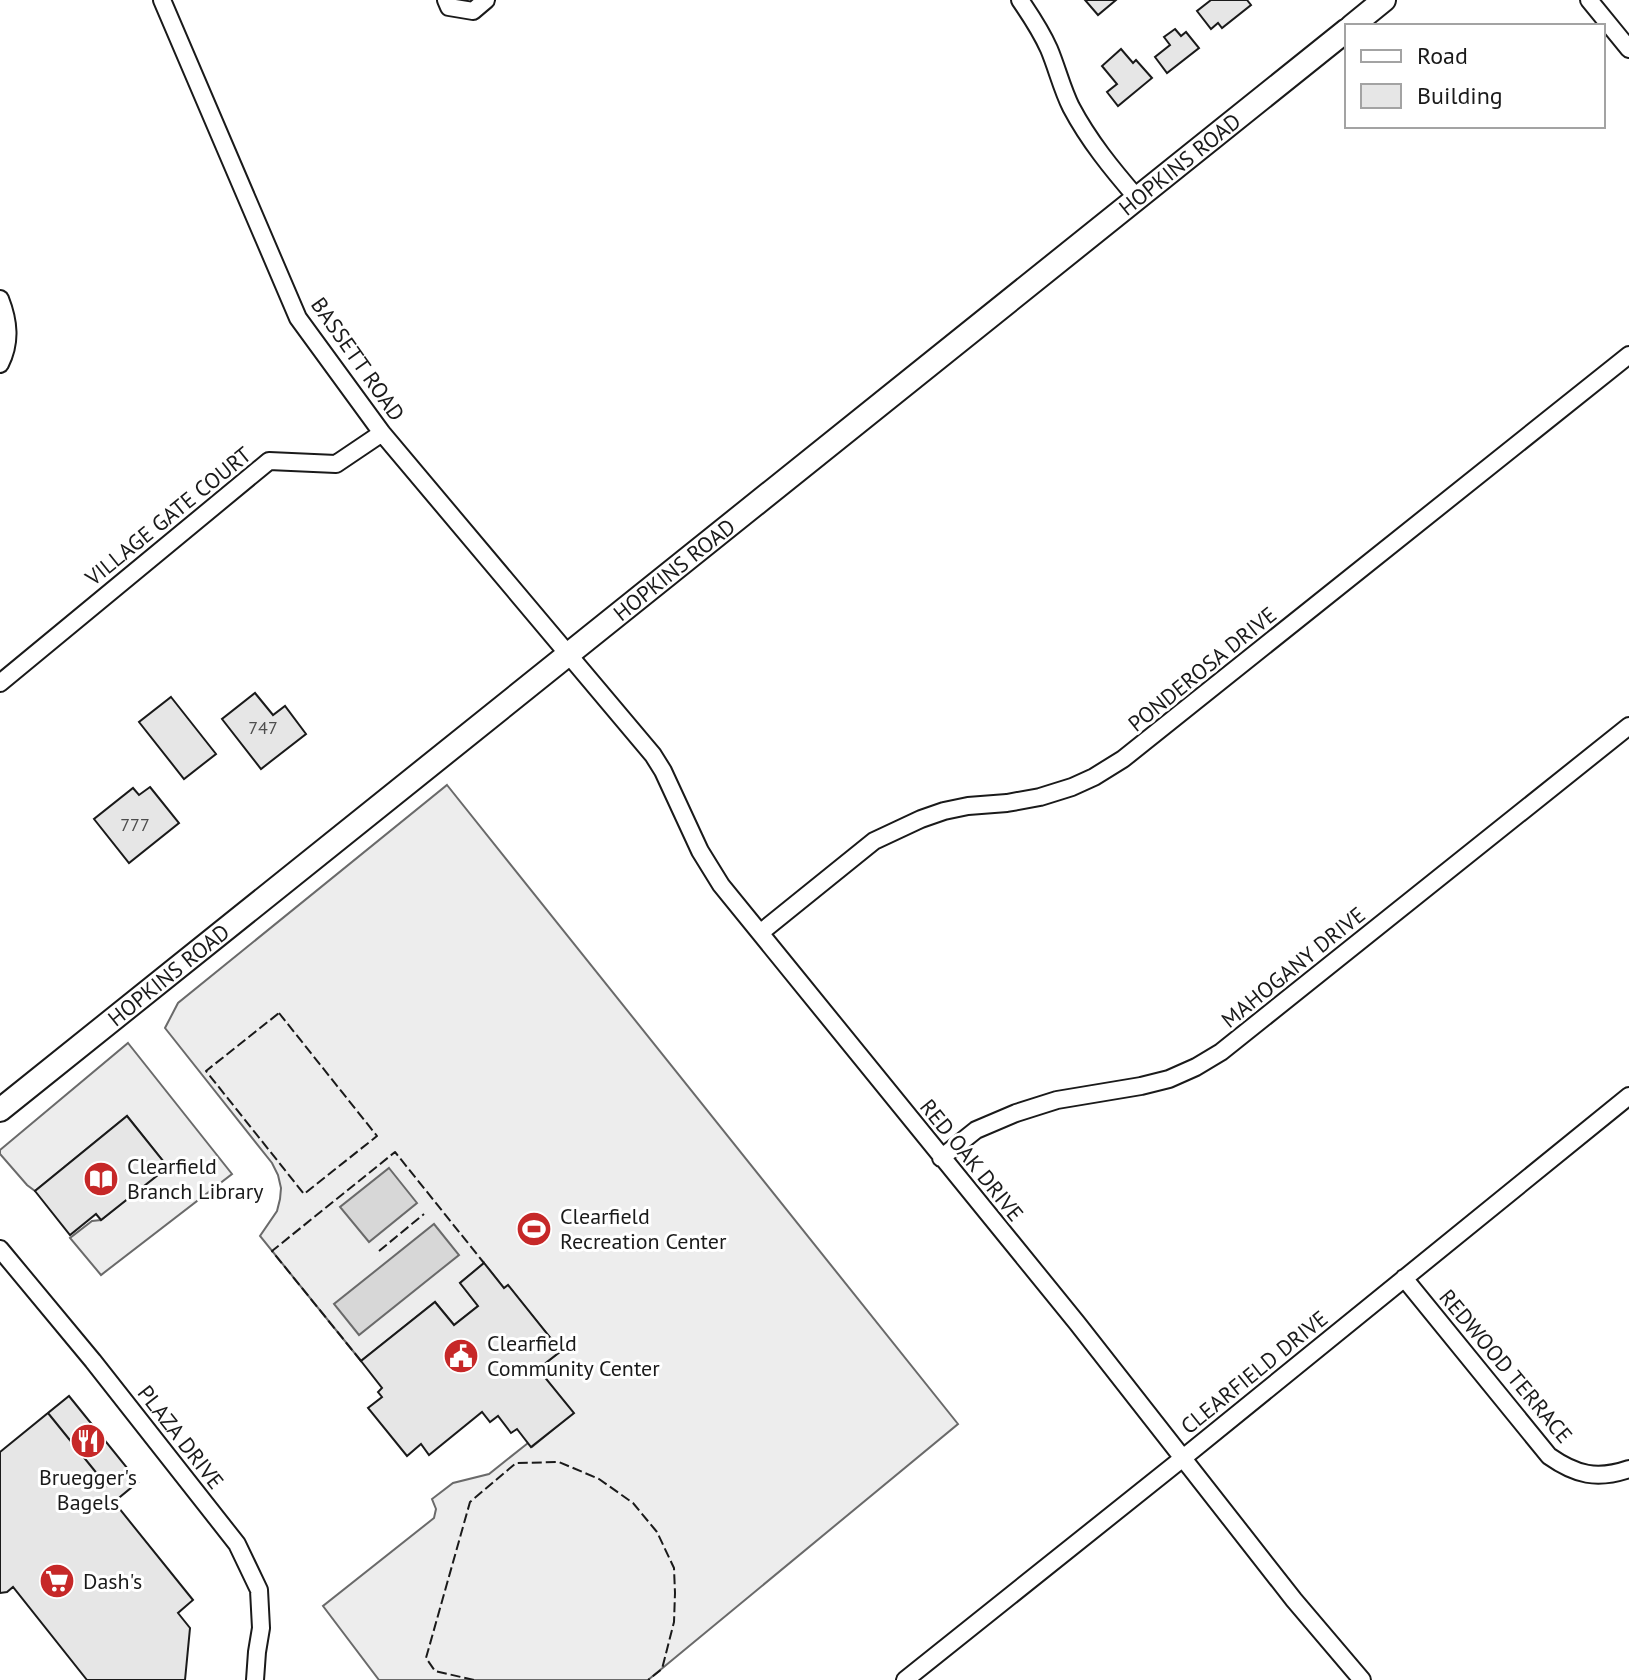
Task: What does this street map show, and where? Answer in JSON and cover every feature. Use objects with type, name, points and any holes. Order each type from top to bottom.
[{"type":"street","name":"BASSETT ROAD","points":[[162,0],[298,318],[382,433],[568,656]]},
{"type":"street","points":[[446,0],[449,7],[473,11],[486,0]]},
{"type":"street","points":[[1020,0],[1049,49],[1069,104],[1090,141],[1137,198]]},
{"type":"street","points":[[1354,24],[1384,0]]},
{"type":"street","points":[[1589,0],[1629,49]]},
{"type":"street","name":"HOPKINS ROAD","points":[[0,1110],[1345,32]]},
{"type":"street","points":[[0,299],[8,329],[0,364]]},
{"type":"street","name":"PONDEROSA DRIVE","points":[[760,933],[874,841],[944,811],[1040,797],[1072,787],[1123,759],[1629,355]]},
{"type":"street","name":"VILLAGE GATE COURT","points":[[0,683],[269,461],[336,464],[382,433]]},
{"type":"street","name":"RED OAK DRIVE","points":[[568,656],[653,755],[700,851],[721,885],[1077,1323],[1294,1600],[1362,1680]]},
{"type":"street","name":"MAHOGANY DRIVE","points":[[941,1158],[976,1130],[1016,1113],[1057,1100],[1169,1079],[1221,1052],[1629,726]]},
{"type":"street","name":"CLEARFIELD DRIVE","points":[[905,1680],[1629,1096]]},
{"type":"street","name":"PLAZA DRIVE","points":[[0,1249],[237,1544],[259,1590],[261,1628],[255,1680]]},
{"type":"street","name":"REDWOOD TERRACE","points":[[1404,1278],[1549,1456],[1565,1468],[1582,1474],[1597,1476],[1629,1469]]},
{"type":"shaded area","name":"Clearfield Recreation Center","points":[[447,785],[958,1424],[648,1680],[379,1680],[323,1606],[434,1518],[436,1509],[432,1499],[453,1483],[489,1474],[528,1443],[532,1447],[573,1413],[538,1369],[561,1351],[508,1286],[504,1288],[484,1263],[460,1283],[478,1306],[454,1325],[435,1302],[361,1361],[260,1236],[277,1211],[280,1199],[281,1188],[272,1163],[165,1028],[178,1003]]},
{"type":"shaded area","points":[[128,1043],[232,1174],[101,1275],[70,1238],[92,1221],[101,1220],[167,1166],[127,1116],[35,1191],[0,1154],[0,1150]]},
{"type":"shaded area","points":[[389,1168],[417,1203],[369,1242],[340,1207]]},
{"type":"shaded area","points":[[434,1224],[459,1255],[359,1335],[334,1304]]},
{"type":"building","points":[[1085,0],[1116,0],[1098,15]]},
{"type":"building","points":[[1211,0],[1247,0],[1251,5],[1222,28],[1218,23],[1211,29],[1197,11]]},
{"type":"building","points":[[1175,29],[1181,36],[1186,32],[1199,48],[1167,73],[1155,57],[1170,45],[1164,37]]},
{"type":"building","points":[[1121,49],[1152,78],[1118,106],[1107,92],[1117,84],[1102,66]]},
{"type":"building","points":[[255,693],[273,715],[285,706],[306,734],[261,769],[222,719]]},
{"type":"building","points":[[171,697],[216,754],[184,779],[139,722]]},
{"type":"building","points":[[150,787],[179,823],[129,863],[94,819],[133,788],[139,795]]},
{"type":"building","name":"Clearfield Branch Library","points":[[127,1116],[168,1167],[101,1220],[96,1214],[70,1235],[35,1191]]},
{"type":"building","name":"Clearfield Community Center","points":[[484,1263],[504,1288],[508,1285],[561,1351],[538,1369],[574,1413],[531,1447],[517,1429],[511,1433],[498,1416],[490,1422],[482,1412],[429,1455],[421,1444],[407,1456],[368,1408],[382,1397],[378,1392],[382,1388],[361,1361],[435,1302],[454,1325],[478,1306],[460,1283]]},
{"type":"building","name":"Bruegger's Bagels","points":[[69,1396],[128,1469],[107,1486],[48,1413]]},
{"type":"building","points":[[48,1413],[107,1486],[128,1469],[138,1482],[114,1502],[193,1600],[178,1613],[190,1628],[185,1680],[87,1680],[13,1587],[0,1593],[0,1452]]},
{"type":"fence","points":[[279,1013],[377,1136],[304,1194],[206,1071],[279,1013]]},
{"type":"fence","points":[[361,1361],[272,1251],[395,1152],[484,1263]]},
{"type":"fence","points":[[379,1251],[424,1214]]},
{"type":"fence","points":[[474,1680],[435,1671],[426,1658],[470,1502],[516,1463],[559,1462],[599,1479],[633,1503],[657,1532],[674,1568],[674,1622],[662,1669],[648,1680]]},
{"type":"place","name":"Clearfield Branch Library","points":[[101,1179]]},
{"type":"place","name":"Clearfield Recreation Center","points":[[534,1229]]},
{"type":"place","name":"Clearfield Community Center","points":[[461,1356]]},
{"type":"place","name":"Bruegger's Bagels","points":[[88,1441]]},
{"type":"place","name":"Dash's","points":[[57,1581]]}]
